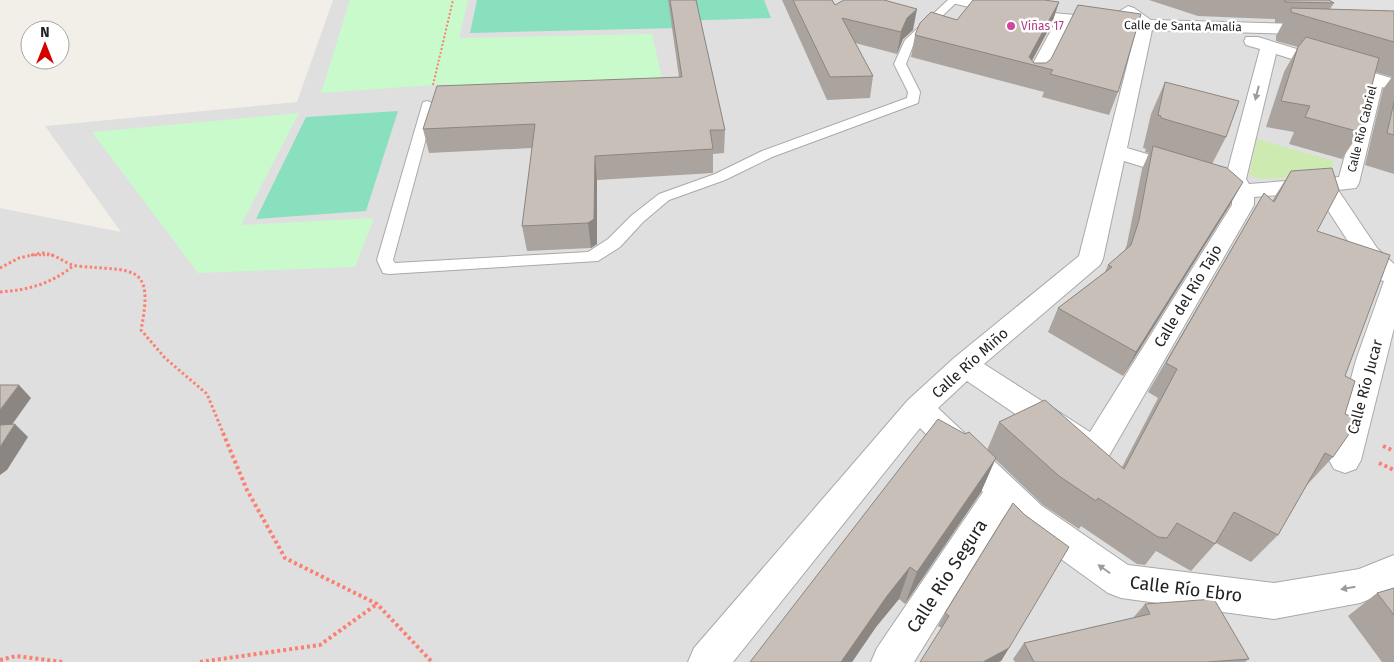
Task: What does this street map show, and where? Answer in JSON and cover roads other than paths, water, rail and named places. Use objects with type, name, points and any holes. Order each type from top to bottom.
[{"type":"street","name":"Calle de Santa Amalia","points":[[956,0],[1064,20],[1113,24],[1136,10],[1183,26],[1314,30]]},
{"type":"street","points":[[1113,24],[1136,10],[1183,26]]},
{"type":"street","name":"Calle Río Miño","points":[[708,662],[919,408],[964,366],[1091,259],[1117,152],[1136,10]]},
{"type":"street","points":[[1033,80],[1064,20]]},
{"type":"street","points":[[1207,26],[1385,82]]},
{"type":"street","name":"Calle del Río Tajo","points":[[964,366],[1095,452],[1243,205],[1242,191],[1235,179],[1269,46]]},
{"type":"street","name":"Calle Río Cabriel","points":[[1323,185],[1348,183],[1385,82]]},
{"type":"street","points":[[1117,152],[1242,191],[1323,185],[1368,253],[1394,279]]},
{"type":"street","name":"Calle Río Jucar","points":[[1346,460],[1370,360],[1394,285]]},
{"type":"street","name":"Calle Río Ebro","points":[[919,408],[1030,517],[1121,581],[1274,601],[1360,586],[1394,572]]},
{"type":"street","name":"Calle Rio Segura","points":[[891,662],[1003,490]]},
{"type":"lane","points":[[428,105],[385,260],[389,269],[592,257],[614,243],[637,219],[664,197],[720,177],[768,154],[913,100],[914,92],[900,64],[909,42],[956,0]]},
{"type":"place","name":"Viñas 17","points":[[1011,26]]}]
